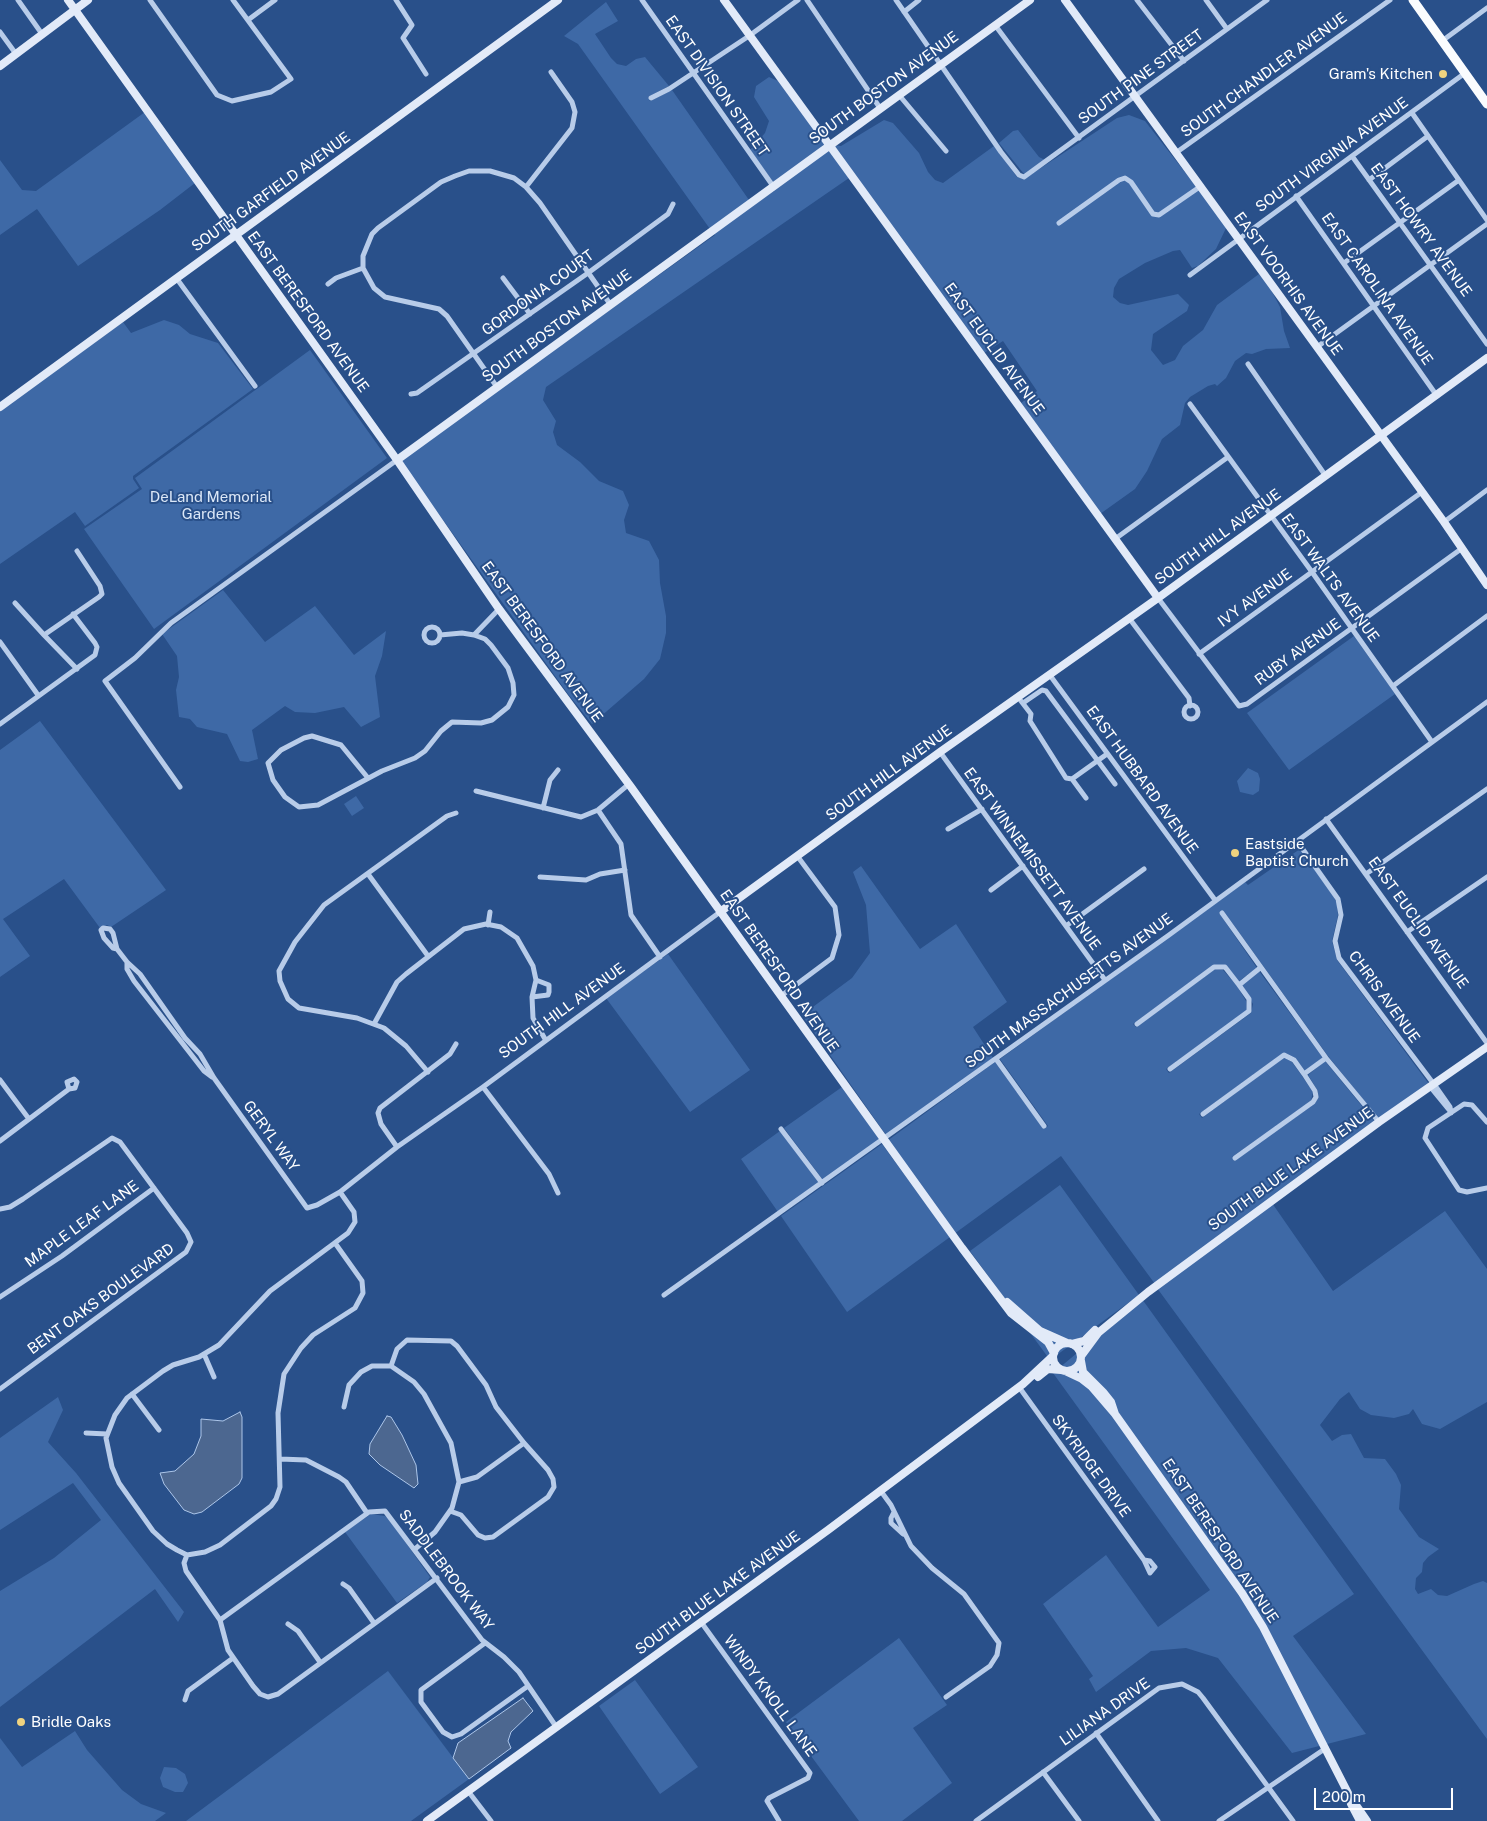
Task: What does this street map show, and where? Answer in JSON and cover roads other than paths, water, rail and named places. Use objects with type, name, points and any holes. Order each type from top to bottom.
[{"type":"main road","points":[[1413,0],[1487,104]]},
{"type":"street","points":[[18,0],[42,34]]},
{"type":"street","name":"EAST BERESFORD AVENUE","points":[[68,0],[397,460],[499,609],[629,784],[883,1140],[1011,1313],[1048,1342],[1054,1355]]},
{"type":"street","points":[[0,66],[88,0]]},
{"type":"street","points":[[150,0],[218,95],[232,100],[239,100],[271,92],[291,79],[233,0]]},
{"type":"street","points":[[248,20],[275,0]]},
{"type":"street","points":[[396,0],[412,25],[402,38],[426,74]]},
{"type":"street","name":"EAST DIVISION STREET","points":[[642,0],[692,74],[773,186]]},
{"type":"street","name":"EAST EUCLID AVENUE","points":[[724,0],[1199,654],[1239,706],[1246,704]]},
{"type":"street","points":[[651,98],[692,74],[798,0]]},
{"type":"street","points":[[807,0],[880,108]]},
{"type":"street","points":[[896,0],[940,65]]},
{"type":"street","points":[[904,12],[919,0]]},
{"type":"street","name":"SOUTH BOSTON AVENUE","points":[[180,787],[105,681],[135,658],[171,623],[1030,0]]},
{"type":"street","name":"EAST VOORHIS AVENUE","points":[[1065,0],[1444,522],[1487,585]]},
{"type":"street","points":[[1137,0],[1184,61]]},
{"type":"street","points":[[1206,0],[1227,29]]},
{"type":"street","name":"SOUTH PINE STREET","points":[[940,65],[1019,175],[1024,177],[1267,0]]},
{"type":"street","name":"SOUTH CHANDLER AVENUE","points":[[1177,152],[1390,0]]},
{"type":"street","name":"SOUTH GARFIELD AVENUE","points":[[0,407],[556,1]]},
{"type":"street","points":[[1442,41],[1487,8]]},
{"type":"street","points":[[995,25],[1079,138]]},
{"type":"street","points":[[0,32],[16,54]]},
{"type":"street","points":[[526,187],[572,128],[575,112],[572,102],[551,72]]},
{"type":"street","name":"SOUTH VIRGINIA AVENUE","points":[[1190,275],[1465,73]]},
{"type":"street","points":[[899,95],[946,151]]},
{"type":"street","points":[[1412,113],[1487,220]]},
{"type":"street","points":[[1369,180],[1428,136]]},
{"type":"street","name":"EAST HOWRY AVENUE","points":[[1352,156],[1487,344]]},
{"type":"street","points":[[497,387],[447,316],[439,309],[385,297],[374,288],[363,268],[363,256],[372,234],[378,228],[441,182],[469,171],[490,171],[514,178],[526,187],[540,203],[610,304]]},
{"type":"street","points":[[1059,223],[1119,180],[1126,178],[1131,182],[1153,214],[1159,215],[1201,186]]},
{"type":"street","points":[[1344,263],[1459,180]]},
{"type":"street","name":"EAST CAROLINA AVENUE","points":[[1296,196],[1437,396]]},
{"type":"street","name":"GORDONIA COURT","points":[[411,394],[417,393],[475,354],[588,273],[668,214],[673,204]]},
{"type":"street","points":[[1317,347],[1487,224]]},
{"type":"street","points":[[328,284],[336,278],[363,268]]},
{"type":"street","points":[[503,278],[530,314]]},
{"type":"street","points":[[177,279],[255,386]]},
{"type":"street","name":"SOUTH HILL AVENUE","points":[[307,1208],[317,1205],[340,1192],[397,1147],[483,1087],[545,1039],[940,752],[1021,700],[1049,674],[1158,598],[1487,358]]},
{"type":"street","points":[[1248,364],[1325,475]]},
{"type":"street","name":"EAST WALTS AVENUE","points":[[1190,404],[1432,742]]},
{"type":"street","points":[[1115,539],[1228,457]]},
{"type":"street","points":[[1444,522],[1487,490]]},
{"type":"street","name":"IVY AVENUE","points":[[1199,654],[1422,492]]},
{"type":"street","name":"RUBY AVENUE","points":[[1246,704],[1461,549]]},
{"type":"street","points":[[44,634],[102,594],[89,567],[77,551]]},
{"type":"street","points":[[15,603],[77,669]]},
{"type":"street","points":[[474,635],[499,609]]},
{"type":"street","points":[[0,724],[95,654],[96,643],[73,614]]},
{"type":"street","points":[[1393,686],[1487,616]]},
{"type":"street","points":[[1129,618],[1189,698],[1190,706]]},
{"type":"street","points":[[368,778],[341,745],[312,736],[281,750],[268,763],[273,780],[285,797],[299,807],[318,805],[368,778],[425,751],[441,731],[452,722],[481,723],[499,715],[508,707],[514,695],[510,673],[491,645],[474,635],[462,633],[440,635]]},
{"type":"street","points":[[0,642],[38,695]]},
{"type":"street","name":"EAST HUBBARD AVENUE","points":[[1049,674],[1214,900]]},
{"type":"street","points":[[1086,798],[1072,779],[1066,778],[1030,721],[1031,714],[1021,700],[1042,690],[1046,691],[1115,784]]},
{"type":"street","name":"SOUTH MASSACHUSETTS AVENUE","points":[[664,1295],[996,1059],[1487,702]]},
{"type":"street","name":"EAST WINNEMISSETT AVENUE","points":[[940,752],[1105,980]]},
{"type":"street","points":[[1072,779],[1107,754]]},
{"type":"street","points":[[543,808],[550,780],[558,770]]},
{"type":"street","points":[[476,791],[581,817],[598,810],[629,784]]},
{"type":"street","points":[[1366,874],[1487,789]]},
{"type":"street","points":[[948,830],[982,809]]},
{"type":"street","points":[[598,810],[621,844],[631,915],[660,957]]},
{"type":"street","points":[[428,1072],[406,1046],[384,1028],[357,1018],[299,1008],[288,999],[280,982],[278,971],[296,942],[324,905],[447,816],[456,813]]},
{"type":"street","name":"EAST EUCLID AVENUE","points":[[1326,819],[1487,1045]]},
{"type":"street","name":"CHRIS AVENUE","points":[[1297,841],[1338,899],[1341,915],[1335,941],[1339,958],[1450,1107],[1451,1112]]},
{"type":"street","points":[[781,996],[832,958],[839,935],[835,907],[798,857]]},
{"type":"street","points":[[990,890],[1023,866]]},
{"type":"street","points":[[1066,926],[1144,868]]},
{"type":"street","points":[[540,877],[586,880],[600,874],[625,870]]},
{"type":"street","points":[[368,874],[428,956]]},
{"type":"street","points":[[1407,932],[1487,877]]},
{"type":"street","points":[[488,925],[490,912]]},
{"type":"street","points":[[1222,913],[1326,1058],[1378,1122]]},
{"type":"street","points":[[374,1024],[397,982],[464,929],[472,925],[488,925],[501,927],[517,938],[533,966],[536,980],[532,997],[533,1018],[545,1039]]},
{"type":"street","name":"GERYL WAY","points":[[117,949],[140,974],[204,1071],[214,1078],[307,1208]]},
{"type":"street","name":"GERYL WAY","points":[[127,962],[127,969],[144,994],[184,1042]]},
{"type":"street","points":[[1137,1024],[1214,967],[1225,967],[1239,985],[1249,999],[1249,1011],[1170,1069]]},
{"type":"street","points":[[1239,985],[1260,968]]},
{"type":"street","points":[[532,997],[548,995],[549,992],[549,986],[536,980]]},
{"type":"street","points":[[144,994],[151,989]]},
{"type":"street","points":[[397,1147],[381,1124],[378,1112],[380,1108],[450,1054],[456,1044]]},
{"type":"street","name":"SOUTH BLUE LAKE AVENUE","points":[[1081,1359],[1092,1340],[1115,1318],[1378,1122],[1433,1085],[1487,1045]]},
{"type":"street","points":[[1203,1114],[1284,1055],[1294,1060],[1315,1091],[1316,1097],[1313,1102],[1235,1158]]},
{"type":"street","points":[[1304,1074],[1326,1058]]},
{"type":"street","points":[[996,1059],[1044,1126]]},
{"type":"street","points":[[0,1080],[29,1119]]},
{"type":"street","points":[[483,1087],[549,1174],[558,1193]]},
{"type":"street","points":[[0,1141],[69,1089]]},
{"type":"street","points":[[1487,1122],[1472,1105],[1464,1104],[1428,1128],[1425,1138],[1459,1190],[1466,1192],[1487,1188]]},
{"type":"street","points":[[781,1129],[822,1184]]},
{"type":"street","name":"BENT OAKS BOULEVARD","points":[[0,1209],[10,1207],[23,1200],[112,1138],[120,1142],[187,1233],[190,1247],[0,1388]]},
{"type":"street","name":"MAPLE LEAF LANE","points":[[0,1297],[62,1256],[154,1188]]},
{"type":"street","points":[[335,1243],[358,1275],[363,1293],[355,1308],[312,1335],[284,1374],[278,1414],[280,1486],[276,1499],[271,1506],[220,1544],[205,1552],[187,1555],[167,1544],[126,1496],[112,1467],[106,1438],[115,1415],[132,1394],[173,1365],[204,1354],[219,1345],[270,1291],[348,1233],[355,1222],[354,1212],[340,1192]]},
{"type":"street","name":"EAST BERESFORD AVENUE","points":[[999,1297],[1040,1330],[1070,1344]]},
{"type":"street","name":"SOUTH BLUE LAKE AVENUE","points":[[1070,1344],[1084,1341],[1105,1321],[1115,1318]]},
{"type":"street","points":[[391,1366],[397,1349],[407,1340],[451,1341],[457,1346],[486,1385],[496,1407],[548,1470],[553,1479],[554,1488],[548,1497],[493,1537],[485,1538],[478,1535],[461,1515],[450,1511]]},
{"type":"street","points":[[1070,1344],[1079,1349],[1081,1359],[1077,1368],[1063,1370],[1055,1364],[1054,1355],[1059,1346],[1070,1344]]},
{"type":"street","points":[[204,1354],[214,1377]]},
{"type":"street","name":"SOUTH BLUE LAKE AVENUE","points":[[427,1821],[557,1728],[880,1490],[1021,1385],[1054,1355]]},
{"type":"street","name":"EAST BERESFORD AVENUE","points":[[1081,1359],[1084,1372],[1107,1397],[1115,1414]]},
{"type":"street","points":[[344,1407],[349,1385],[361,1372],[372,1366],[391,1366],[414,1382],[424,1394],[451,1443],[459,1482],[450,1511],[434,1532],[415,1549]]},
{"type":"street","name":"SOUTH BLUE LAKE AVENUE","points":[[1021,1385],[1030,1382],[1048,1369],[1063,1370]]},
{"type":"street","name":"EAST BERESFORD AVENUE","points":[[1063,1370],[1082,1379],[1115,1414],[1263,1627],[1349,1795],[1367,1821]]},
{"type":"street","name":"SKYRIDGE DRIVE","points":[[1021,1385],[1144,1560]]},
{"type":"street","points":[[132,1394],[159,1430]]},
{"type":"street","points":[[86,1433],[107,1434]]},
{"type":"street","points":[[459,1482],[477,1477],[524,1443]]},
{"type":"street","points":[[220,1620],[367,1513],[346,1482],[339,1477],[306,1460],[280,1460]]},
{"type":"street","points":[[880,1490],[894,1512],[911,1546],[932,1568],[964,1594],[999,1644],[997,1655],[990,1666],[946,1697]]},
{"type":"street","name":"SADDLEBROOK WAY","points":[[367,1513],[379,1510],[385,1511],[485,1642],[504,1657],[528,1686],[557,1728]]},
{"type":"street","points":[[894,1512],[890,1518],[891,1523],[904,1535]]},
{"type":"street","points":[[187,1555],[184,1563],[186,1570],[220,1620],[225,1643],[233,1658],[260,1694],[268,1697],[278,1694],[437,1578]]},
{"type":"street","points":[[343,1584],[349,1588],[374,1623]]},
{"type":"street","name":"WINDY KNOLL LANE","points":[[701,1622],[810,1773],[808,1778],[769,1798],[767,1801],[779,1821]]},
{"type":"street","points":[[288,1624],[298,1631],[320,1662]]},
{"type":"street","points":[[485,1642],[421,1690],[421,1702],[443,1732],[452,1737],[461,1734],[528,1686]]},
{"type":"street","points":[[185,1700],[188,1691],[233,1658]]},
{"type":"street","name":"LILIANA DRIVE","points":[[976,1821],[1159,1688],[1182,1684],[1198,1692],[1293,1821]]},
{"type":"street","points":[[1096,1733],[1158,1821]]},
{"type":"street","points":[[1219,1821],[1326,1748]]},
{"type":"street","points":[[1043,1772],[1079,1821]]},
{"type":"street","points":[[468,1791],[491,1821]]},
{"type":"street","name":"EAST BERESFORD AVENUE","points":[[1349,1795],[1351,1805],[1360,1821]]},
{"type":"place","name":"Gram's Kitchen","points":[[1443,74]]},
{"type":"place","name":"Eastside Baptist Church","points":[[1235,853]]},
{"type":"place","name":"Bridle Oaks","points":[[21,1722]]},
{"type":"park label","name":"DeLand Memorial Gardens","points":[[211,506]]}]
